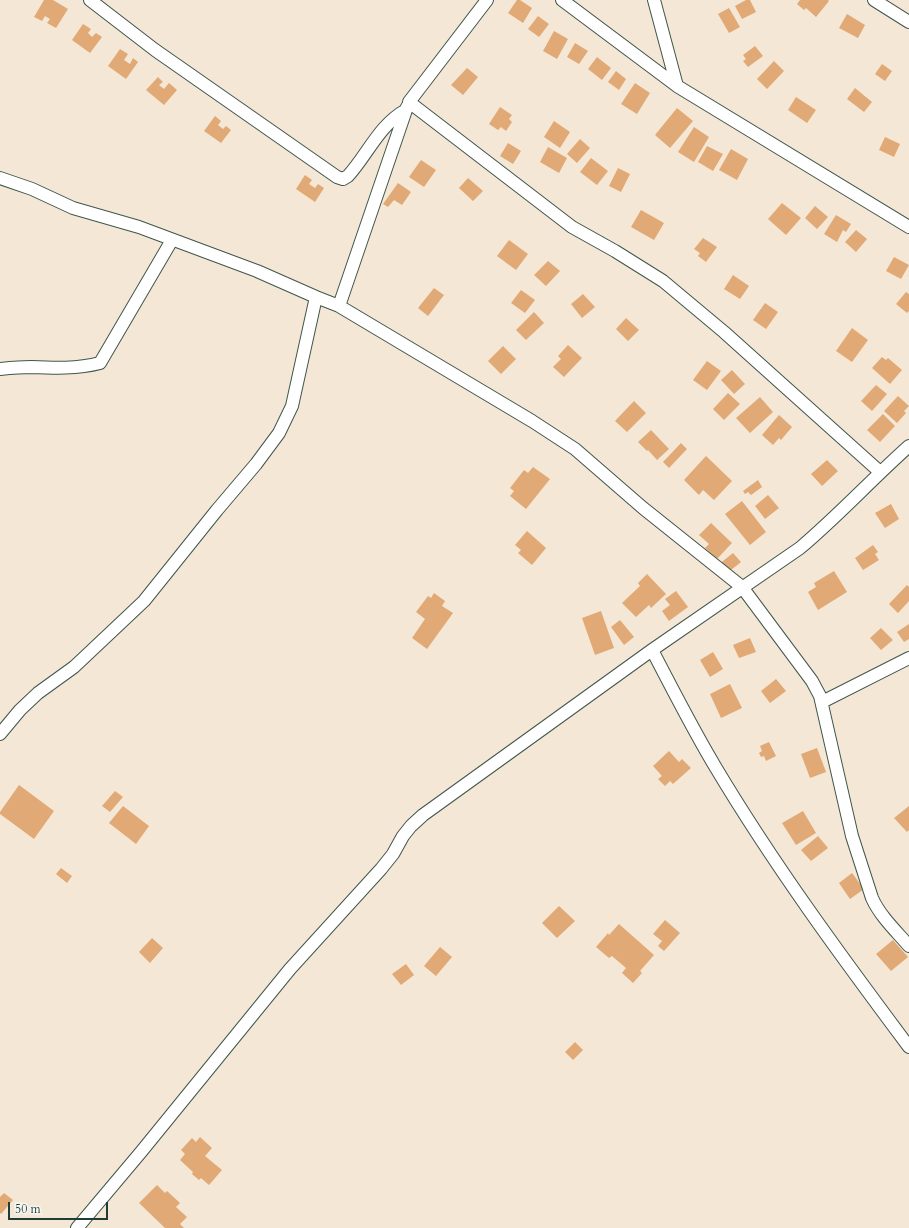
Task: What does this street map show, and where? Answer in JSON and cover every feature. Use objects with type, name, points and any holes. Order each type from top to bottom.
[{"type":"street","points":[[90,0],[155,50],[337,177],[343,178],[348,176],[386,125],[408,106],[487,0]]},
{"type":"street","points":[[562,0],[677,86],[909,227]]},
{"type":"street","points":[[654,0],[677,86]]},
{"type":"street","points":[[874,0],[909,22]]},
{"type":"street","points":[[339,306],[408,106]]},
{"type":"street","points":[[408,106],[572,227],[615,251],[663,281],[724,332],[880,472]]},
{"type":"street","points":[[0,178],[32,189],[73,208],[140,227],[257,271],[339,306],[532,421],[575,449],[643,508],[742,587],[812,681],[820,696],[852,836],[871,894],[882,915],[909,946]]},
{"type":"street","points":[[0,369],[30,367],[52,369],[79,367],[100,363],[172,240]]},
{"type":"street","points":[[0,734],[20,710],[38,693],[88,655],[144,601],[256,464],[279,433],[292,406],[316,297]]},
{"type":"street","points":[[77,1228],[290,969],[382,869],[411,826],[423,815],[652,650],[800,548],[822,530],[880,472],[909,446]]},
{"type":"street","points":[[652,650],[704,748],[748,820],[864,986],[909,1047]]},
{"type":"street","points":[[822,702],[909,658]]},
{"type":"building","points":[[44,0],[53,0],[68,9],[56,28],[47,23],[50,19],[45,16],[42,21],[34,17]]},
{"type":"building","points":[[517,0],[520,0],[532,8],[523,23],[508,13]]},
{"type":"building","points":[[746,0],[750,0],[756,12],[742,19],[735,6]]},
{"type":"building","points":[[800,0],[829,1],[816,17],[806,8],[804,10],[797,4]]},
{"type":"building","points":[[729,8],[740,27],[729,33],[718,14]]},
{"type":"building","points":[[847,14],[865,25],[858,38],[839,28]]},
{"type":"building","points":[[538,16],[549,24],[539,37],[528,29]]},
{"type":"building","points":[[83,24],[91,29],[88,33],[92,37],[96,33],[102,37],[90,53],[72,40]]},
{"type":"building","points":[[554,31],[568,39],[557,59],[543,51]]},
{"type":"building","points":[[575,43],[588,51],[579,64],[567,57]]},
{"type":"building","points":[[755,46],[763,56],[748,67],[743,61],[746,59],[743,55]]},
{"type":"building","points":[[120,49],[128,54],[124,60],[130,64],[133,58],[138,62],[126,79],[108,66]]},
{"type":"building","points":[[597,57],[611,68],[602,80],[588,69]]},
{"type":"building","points":[[774,61],[784,71],[767,89],[757,79]]},
{"type":"building","points":[[882,64],[892,71],[885,81],[875,74]]},
{"type":"building","points":[[467,68],[478,77],[463,95],[451,85]]},
{"type":"building","points":[[616,71],[626,79],[619,90],[608,82]]},
{"type":"building","points":[[158,77],[163,82],[159,85],[164,89],[169,83],[177,90],[164,105],[146,90]]},
{"type":"building","points":[[635,83],[650,93],[637,114],[621,104]]},
{"type":"building","points":[[855,88],[872,102],[864,112],[847,99]]},
{"type":"building","points":[[796,97],[816,110],[807,123],[788,110]]},
{"type":"building","points":[[500,107],[512,115],[509,119],[512,122],[506,131],[501,127],[498,130],[489,124]]},
{"type":"building","points":[[677,108],[693,121],[670,148],[655,135]]},
{"type":"building","points":[[215,116],[221,121],[218,125],[223,129],[226,126],[231,130],[221,143],[204,131]]},
{"type":"building","points":[[554,121],[570,132],[560,148],[544,137]]},
{"type":"building","points":[[694,127],[709,137],[694,162],[678,152]]},
{"type":"building","points":[[885,137],[900,144],[894,157],[879,150]]},
{"type":"building","points":[[580,139],[590,148],[577,163],[567,154]]},
{"type":"building","points":[[508,143],[521,151],[513,164],[500,156]]},
{"type":"building","points":[[707,146],[723,154],[713,171],[698,162]]},
{"type":"building","points":[[548,147],[567,158],[559,173],[540,162]]},
{"type":"building","points":[[731,149],[748,159],[737,180],[719,170]]},
{"type":"building","points":[[591,158],[608,171],[597,185],[580,172]]},
{"type":"building","points":[[421,160],[436,170],[424,187],[409,177]]},
{"type":"building","points":[[618,168],[630,174],[621,192],[609,186]]},
{"type":"building","points":[[305,175],[312,180],[309,184],[315,188],[318,184],[324,188],[315,202],[296,189]]},
{"type":"building","points":[[468,178],[483,191],[473,201],[459,188]]},
{"type":"building","points":[[398,183],[411,192],[402,205],[394,200],[388,207],[383,204]]},
{"type":"building","points":[[782,203],[801,218],[786,235],[768,219]]},
{"type":"building","points":[[815,206],[828,217],[817,229],[805,218]]},
{"type":"building","points":[[641,210],[664,223],[654,240],[631,227]]},
{"type":"building","points":[[836,215],[851,224],[846,232],[843,230],[837,242],[824,234]]},
{"type":"building","points":[[856,230],[867,239],[856,252],[845,242]]},
{"type":"building","points":[[703,238],[717,247],[706,262],[698,256],[700,253],[694,249]]},
{"type":"building","points":[[509,240],[528,254],[516,270],[497,256]]},
{"type":"building","points":[[894,257],[909,265],[901,279],[886,271]]},
{"type":"building","points":[[548,261],[560,271],[546,286],[534,275]]},
{"type":"building","points":[[733,275],[749,286],[740,299],[724,289]]},
{"type":"building","points":[[434,288],[444,295],[428,316],[418,308]]},
{"type":"building","points":[[521,290],[535,300],[525,313],[511,303]]},
{"type":"building","points":[[906,292],[909,294],[909,311],[907,313],[896,304]]},
{"type":"building","points":[[583,294],[595,307],[582,318],[571,304]]},
{"type":"building","points":[[765,303],[778,312],[766,329],[753,320]]},
{"type":"building","points":[[534,312],[544,323],[526,340],[516,330]]},
{"type":"building","points":[[626,318],[639,330],[628,341],[616,329]]},
{"type":"building","points":[[852,328],[868,340],[852,362],[836,351]]},
{"type":"building","points":[[568,345],[582,358],[564,377],[553,367],[561,359],[558,356]]},
{"type":"building","points":[[503,346],[516,359],[501,374],[488,361]]},
{"type":"building","points":[[882,357],[886,360],[888,358],[902,370],[890,384],[872,368]]},
{"type":"building","points":[[707,361],[721,371],[707,390],[693,380]]},
{"type":"building","points":[[732,370],[745,384],[734,394],[721,380]]},
{"type":"building","points":[[876,385],[887,394],[872,411],[861,401]]},
{"type":"building","points":[[728,393],[740,404],[724,420],[713,409]]},
{"type":"building","points":[[898,396],[909,406],[904,411],[906,413],[897,423],[884,411]]},
{"type":"building","points":[[760,397],[773,412],[750,433],[736,418]]},
{"type":"building","points":[[634,401],[646,413],[627,432],[615,421]]},
{"type":"building","points":[[883,414],[895,426],[880,442],[867,430]]},
{"type":"building","points":[[779,415],[792,427],[781,440],[779,438],[773,445],[762,435]]},
{"type":"building","points":[[651,430],[669,449],[657,460],[638,442]]},
{"type":"building","points":[[681,443],[687,449],[669,468],[663,462]]},
{"type":"building","points":[[706,456],[732,481],[714,500],[703,490],[699,495],[684,480]]},
{"type":"building","points":[[827,460],[838,471],[822,486],[811,474]]},
{"type":"building","points":[[533,467],[550,479],[526,509],[510,496],[514,491],[510,488],[524,470],[528,473]]},
{"type":"building","points":[[758,480],[762,487],[751,495],[748,492],[745,494],[743,491]]},
{"type":"building","points":[[768,495],[779,508],[765,519],[755,506]]},
{"type":"building","points":[[742,501],[766,532],[750,545],[725,514]]},
{"type":"building","points":[[891,504],[899,519],[885,528],[875,513]]},
{"type":"building","points":[[711,523],[732,543],[717,559],[705,548],[709,544],[699,535]]},
{"type":"building","points":[[527,531],[546,548],[532,565],[518,553],[521,550],[515,545]]},
{"type":"building","points":[[873,545],[878,552],[875,554],[879,560],[863,570],[855,558]]},
{"type":"building","points":[[733,553],[741,562],[726,574],[718,565]]},
{"type":"building","points":[[834,571],[847,592],[818,610],[808,592],[816,587],[814,583]]},
{"type":"building","points":[[647,574],[666,594],[651,608],[649,605],[636,617],[622,603],[640,586],[638,583]]},
{"type":"building","points":[[907,585],[909,587],[909,601],[898,613],[889,604]]},
{"type":"building","points":[[676,591],[688,607],[669,621],[662,611],[670,605],[665,599]]},
{"type":"building","points":[[434,593],[445,601],[442,606],[453,613],[427,649],[412,638],[425,619],[416,612],[428,596],[431,598]]},
{"type":"building","points":[[601,611],[614,648],[595,655],[582,618]]},
{"type":"building","points":[[620,620],[634,637],[624,645],[611,627]]},
{"type":"building","points":[[909,624],[909,639],[904,642],[897,632]]},
{"type":"building","points":[[881,628],[893,640],[881,650],[870,638]]},
{"type":"building","points":[[750,638],[756,652],[739,658],[733,645]]},
{"type":"building","points":[[713,652],[723,669],[710,677],[700,660]]},
{"type":"building","points":[[776,679],[786,691],[770,703],[761,691]]},
{"type":"building","points":[[730,684],[742,708],[721,718],[710,694]]},
{"type":"building","points":[[769,742],[776,756],[766,761],[764,756],[761,757],[759,753],[762,751],[760,746]]},
{"type":"building","points":[[817,748],[826,772],[810,778],[801,754]]},
{"type":"building","points":[[669,751],[679,762],[682,759],[691,768],[673,784],[670,781],[665,786],[658,779],[662,776],[653,766]]},
{"type":"building","points":[[19,785],[54,811],[34,839],[0,814]]},
{"type":"building","points":[[115,791],[123,797],[110,812],[102,806]]},
{"type":"building","points":[[123,806],[149,826],[136,844],[109,823]]},
{"type":"building","points":[[909,806],[909,830],[907,832],[894,818]]},
{"type":"building","points":[[803,811],[816,833],[796,845],[782,823]]},
{"type":"building","points":[[818,836],[828,848],[811,861],[801,850]]},
{"type":"building","points":[[61,868],[72,876],[67,883],[56,874]]},
{"type":"building","points":[[852,873],[864,889],[850,899],[839,883]]},
{"type":"building","points":[[559,906],[575,921],[557,938],[542,923]]},
{"type":"building","points":[[665,920],[680,933],[664,951],[658,946],[662,941],[653,934]]},
{"type":"building","points":[[619,924],[654,955],[640,971],[642,973],[633,983],[622,973],[626,968],[612,956],[609,958],[596,947],[608,933],[609,935]]},
{"type":"building","points":[[152,938],[163,948],[150,963],[139,952]]},
{"type":"building","points":[[893,940],[908,957],[891,971],[876,954]]},
{"type":"building","points":[[440,947],[452,957],[436,976],[424,966]]},
{"type":"building","points":[[406,964],[414,975],[401,985],[392,974]]},
{"type":"building","points":[[575,1042],[583,1050],[573,1060],[565,1052]]},
{"type":"building","points":[[200,1137],[212,1148],[205,1156],[222,1170],[209,1185],[201,1178],[199,1180],[192,1174],[193,1172],[180,1160],[185,1154],[181,1150],[192,1138],[196,1142]]},
{"type":"building","points":[[157,1185],[165,1193],[167,1191],[180,1203],[176,1207],[187,1217],[180,1224],[184,1228],[165,1228],[139,1203]]},
{"type":"building","points":[[4,1193],[13,1200],[1,1214],[0,1197]]}]
